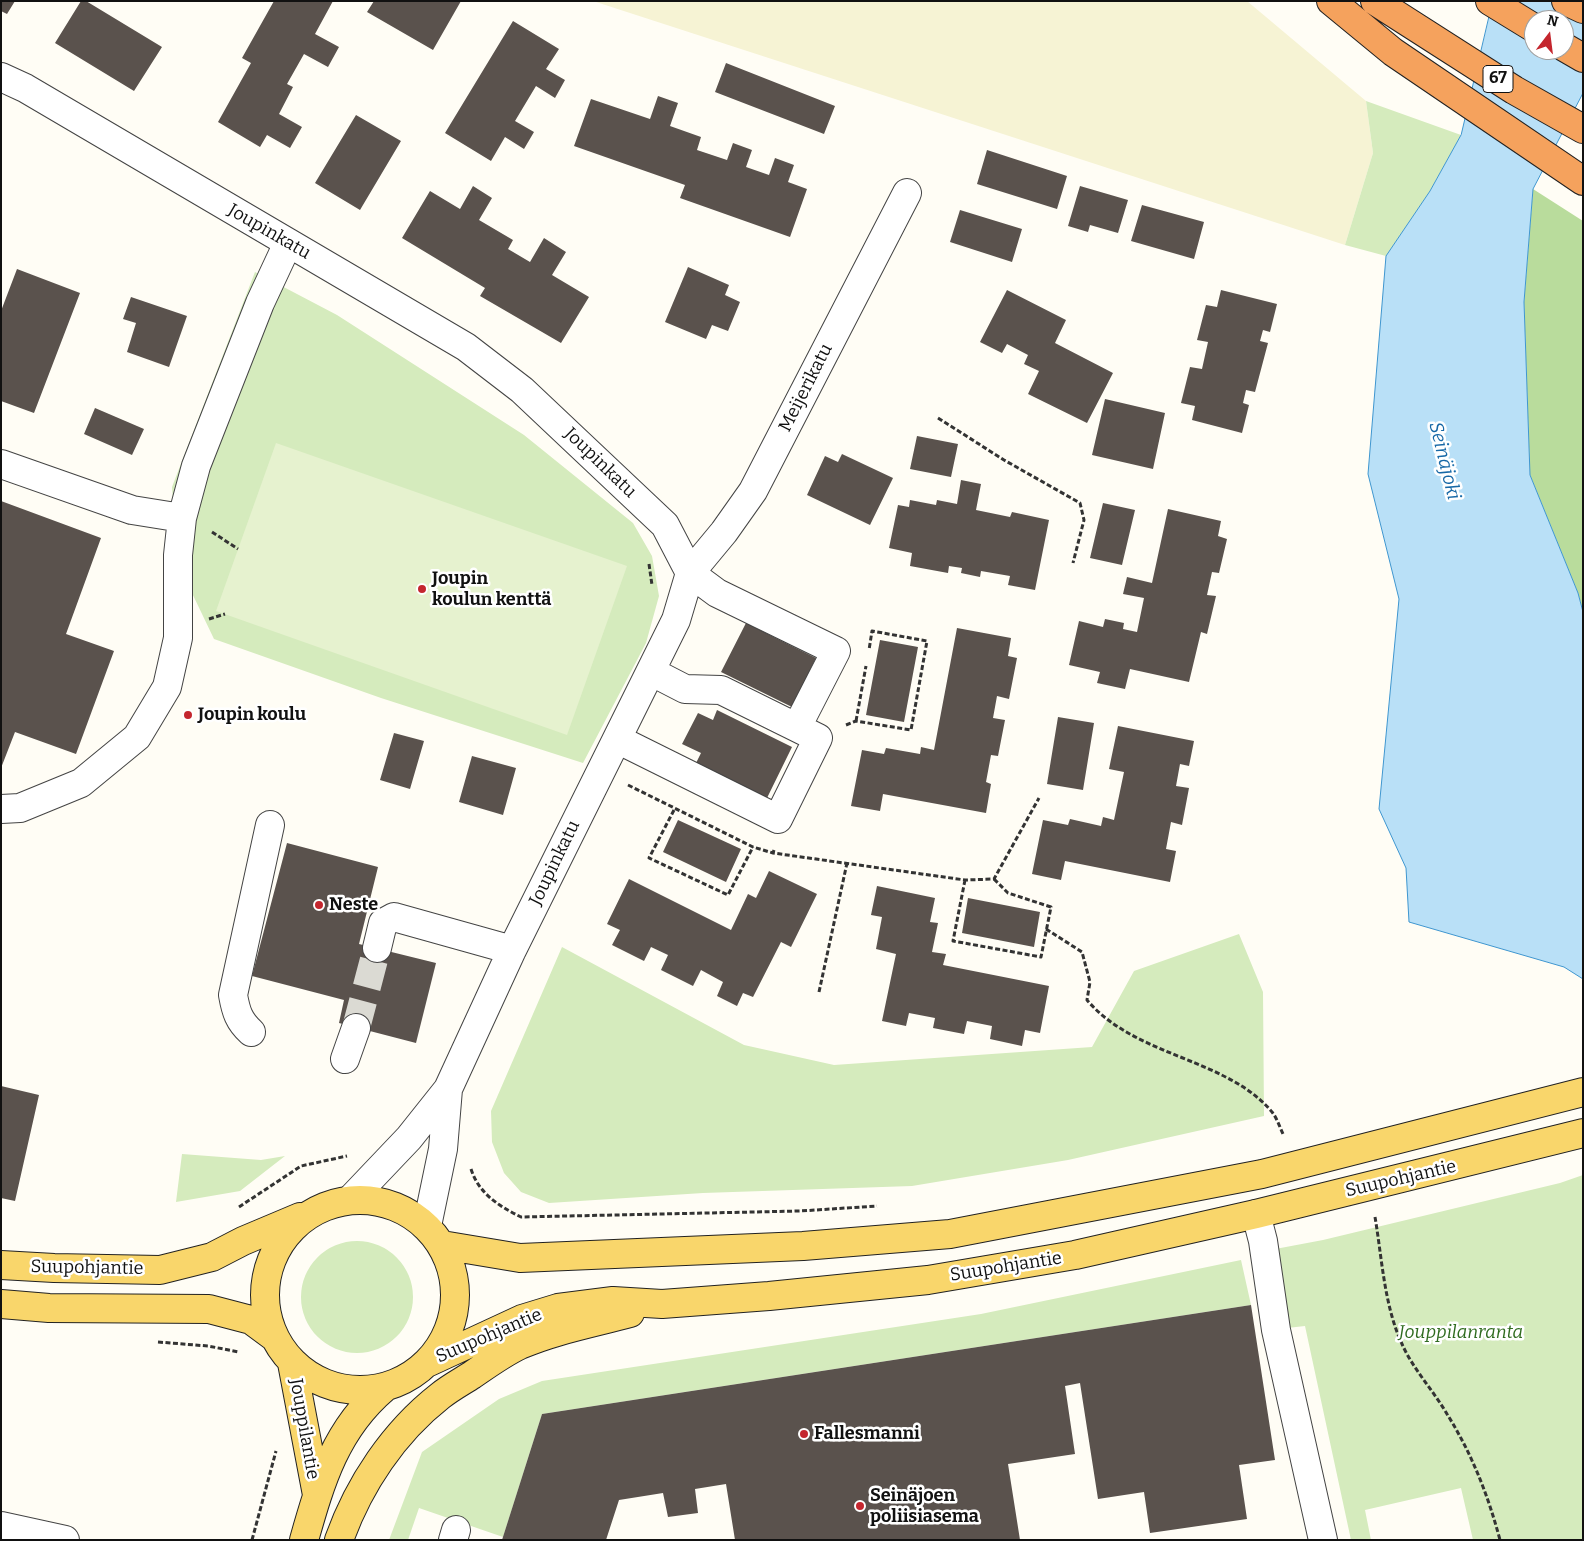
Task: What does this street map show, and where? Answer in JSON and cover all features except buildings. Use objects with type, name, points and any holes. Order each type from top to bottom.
[{"type":"highway","points":[[1332,1],[1393,52],[1583,181]]},
{"type":"highway","name":"67","points":[[1375,1],[1514,90],[1583,130]]},
{"type":"highway","points":[[1490,1],[1524,22]]},
{"type":"highway","points":[[1566,1],[1583,9]]},
{"type":"main road","points":[[435,1236],[520,1258],[803,1246],[950,1234],[1262,1174],[1555,1101],[1583,1092]]},
{"type":"main road","name":"Suupohjantie","points":[[428,1363],[522,1319],[558,1308],[613,1301],[662,1304],[928,1280],[1075,1255],[1256,1214],[1570,1137]]},
{"type":"main road","points":[[351,1199],[377,1201],[402,1209],[435,1236],[454,1275],[456,1307],[446,1338],[428,1363],[407,1378],[384,1388],[351,1390],[319,1382],[292,1363],[274,1337],[265,1308],[266,1277],[276,1250],[292,1228],[311,1213],[330,1204],[351,1199]]},
{"type":"main road","name":"Suupohjantie","points":[[1,1265],[160,1270],[212,1257],[280,1224],[311,1213]]},
{"type":"main road","points":[[1,1304],[49,1308],[209,1309],[251,1320],[274,1337]]},
{"type":"main road","points":[[339,1540],[349,1512],[372,1472],[396,1439],[441,1395],[505,1353],[522,1345],[555,1333],[662,1304]]},
{"type":"main road","name":"Jouppilantie","points":[[292,1363],[317,1494]]},
{"type":"main road","name":"Jouppilantie","points":[[304,1540],[328,1464],[350,1424],[364,1405],[384,1388]]},
{"type":"street","name":"Joupinkatu","points":[[1,77],[25,88],[466,347],[522,390],[666,525],[690,573],[676,620],[652,672],[512,950],[448,1089],[409,1138],[351,1199]]},
{"type":"street","name":"Meijerikatu","points":[[690,573],[724,532],[753,491],[907,193]]},
{"type":"street","points":[[1,809],[20,808],[80,783],[137,737],[167,687],[178,638],[178,554],[182,518],[196,466],[260,303],[288,243]]},
{"type":"street","points":[[1,464],[132,510],[182,518]]},
{"type":"street","points":[[617,739],[778,819],[836,651],[717,593],[690,573]]},
{"type":"street","points":[[652,672],[685,689],[721,690],[808,732]]},
{"type":"street","points":[[251,1032],[241,1022],[236,1012],[233,995],[270,825]]},
{"type":"street","points":[[377,948],[383,923],[394,917],[512,950]]},
{"type":"street","points":[[345,1060],[356,1028]]},
{"type":"street","name":"Joupinkatu","points":[[435,1236],[448,1089]]},
{"type":"street","points":[[1256,1214],[1264,1241],[1276,1330],[1323,1540]]},
{"type":"street","points":[[1,1526],[65,1540]]},
{"type":"path","points":[[938,418],[982,447],[1080,503],[1084,520],[1073,564]]},
{"type":"path","points":[[648,560],[652,583],[650,591]]},
{"type":"path","points":[[808,732],[856,720],[911,730],[927,641],[872,631],[868,652]]},
{"type":"path","points":[[856,720],[866,662]]},
{"type":"path","points":[[600,772],[674,810],[753,847],[774,853],[965,880],[994,879],[1008,893],[1051,907],[1041,957],[953,941],[965,880]]},
{"type":"path","points":[[994,879],[1039,798]]},
{"type":"path","points":[[674,810],[649,858],[728,895],[753,847]]},
{"type":"path","points":[[774,853],[778,819]]},
{"type":"path","points":[[819,992],[847,862]]},
{"type":"path","points":[[1046,929],[1082,952],[1090,982],[1087,1000],[1099,1014],[1134,1037],[1250,1091],[1273,1113],[1285,1139],[1276,1141]]},
{"type":"path","points":[[443,1149],[468,1157],[476,1182],[496,1204],[521,1217],[800,1211],[885,1206]]},
{"type":"path","points":[[235,1210],[300,1166],[350,1154]]},
{"type":"path","points":[[1375,1217],[1392,1312],[1402,1344],[1447,1412],[1470,1453],[1490,1502],[1500,1540]]},
{"type":"path","points":[[208,1346],[243,1352]]},
{"type":"path","points":[[252,1540],[278,1444]]},
{"type":"shaded area","points":[[593,1],[1247,1],[1366,101],[1373,153],[1345,245]]},
{"type":"green space","points":[[1366,101],[1461,135],[1430,191],[1386,256],[1345,245],[1373,153]]},
{"type":"green space","points":[[1533,189],[1583,221],[1583,612],[1578,593],[1530,475],[1524,302]]},
{"type":"green space","points":[[255,272],[337,315],[524,435],[633,523],[652,556],[659,596],[646,643],[583,763],[381,698],[214,639],[191,591],[175,531],[172,487]]},
{"type":"green space","name":"Joupin koulun kenttä","points":[[276,443],[627,566],[567,735],[216,611]]},
{"type":"green space","points":[[1239,934],[1263,992],[1264,1116],[1068,1160],[912,1186],[703,1193],[549,1203],[521,1192],[504,1173],[492,1142],[491,1111],[562,947],[744,1045],[834,1065],[1092,1047],[1134,971]]},
{"type":"green space","points":[[182,1154],[261,1160],[285,1156],[240,1191],[176,1202]]},
{"type":"green space","name":"Jouppilanranta","points":[[1583,1175],[1583,1540],[1473,1540],[1461,1488],[1365,1510],[1371,1540],[1351,1540],[1305,1326],[1287,1328],[1270,1250],[1323,1240],[1560,1183]]},
{"type":"green space","points":[[357,1241],[379,1245],[397,1257],[409,1275],[413,1297],[409,1319],[397,1337],[379,1349],[357,1353],[335,1349],[317,1337],[305,1319],[301,1297],[305,1275],[317,1257],[335,1245]]},
{"type":"green space","points":[[1241,1260],[1251,1305],[542,1414],[503,1537],[419,1508],[408,1540],[389,1540],[422,1452],[499,1399],[542,1381],[981,1314]]},
{"type":"water","name":"Seinäjoki","points":[[1493,1],[1583,1],[1583,93],[1533,189],[1524,302],[1530,475],[1578,593],[1583,612],[1583,979],[1564,967],[1409,922],[1406,868],[1379,809],[1399,599],[1368,474],[1386,256],[1430,191],[1461,135]]},
{"type":"tunnel","points":[[356,1028],[377,948]]},
{"type":"place","name":"Joupin koulun kenttä","points":[[422,589]]},
{"type":"place","name":"Joupin koulu","points":[[188,715]]},
{"type":"place","name":"Neste","points":[[319,905]]},
{"type":"place","name":"Fallesmanni","points":[[804,1434]]},
{"type":"place","name":"Seinäjoen poliisiasema","points":[[860,1506]]}]
